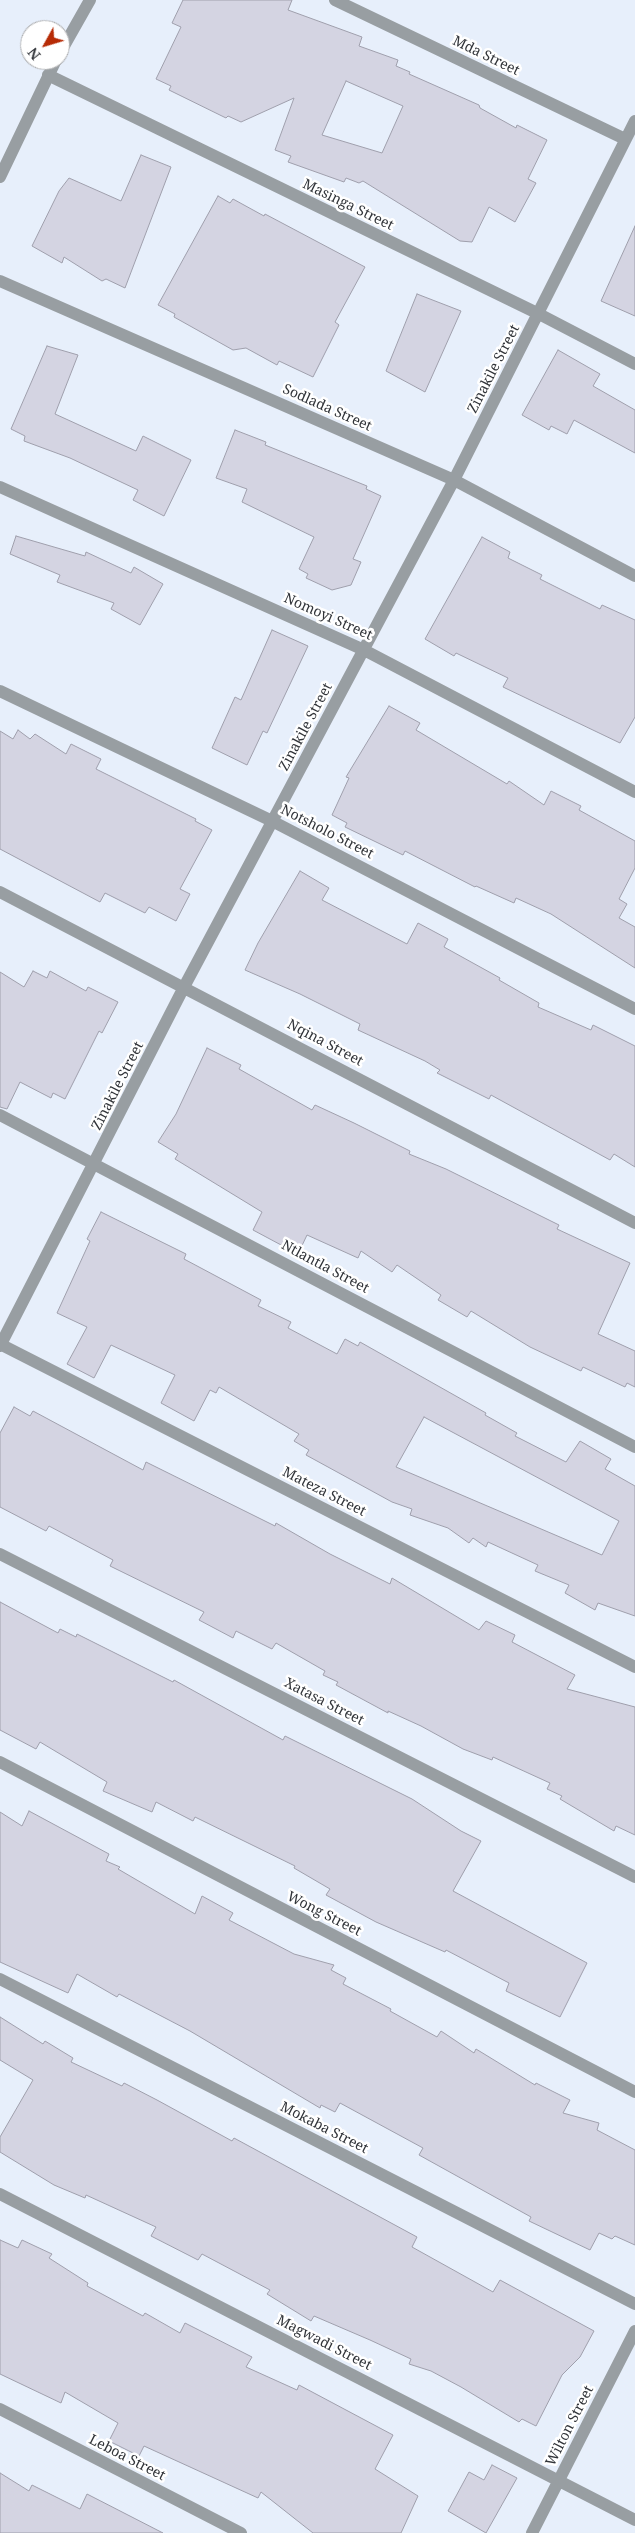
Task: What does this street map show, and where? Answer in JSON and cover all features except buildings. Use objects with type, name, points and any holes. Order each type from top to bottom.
[{"type":"street","points":[[70,35],[90,0]]},
{"type":"street","name":"Mda Street","points":[[335,0],[625,139]]},
{"type":"street","points":[[0,177],[51,70]]},
{"type":"street","name":"Masinga Street","points":[[48,75],[539,314],[635,364]]},
{"type":"street","name":"Zinakile Street","points":[[0,1345],[96,1163],[184,987],[454,480],[635,121]]},
{"type":"street","name":"Sodlada Street","points":[[0,281],[454,480],[635,576]]},
{"type":"street","name":"Nomoyi Street","points":[[0,487],[364,650],[635,792]]},
{"type":"street","name":"Notsholo Street","points":[[0,691],[272,821],[635,1009]]},
{"type":"street","name":"Nqina Street","points":[[0,892],[635,1223]]},
{"type":"street","name":"Ntlantla Street","points":[[0,1115],[96,1163],[635,1447]]},
{"type":"street","name":"Mateza Street","points":[[0,1345],[635,1667]]},
{"type":"street","name":"Xatasa Street","points":[[0,1554],[635,1877]]},
{"type":"street","name":"Wong Street","points":[[0,1762],[635,2092]]},
{"type":"street","name":"Mokaba Street","points":[[0,1978],[635,2304]]},
{"type":"street","name":"Magwadi Street","points":[[0,2194],[635,2520]]},
{"type":"street","name":"Wilton Street","points":[[532,2533],[635,2331]]},
{"type":"street","name":"Leboa Street","points":[[0,2409],[241,2533]]}]
